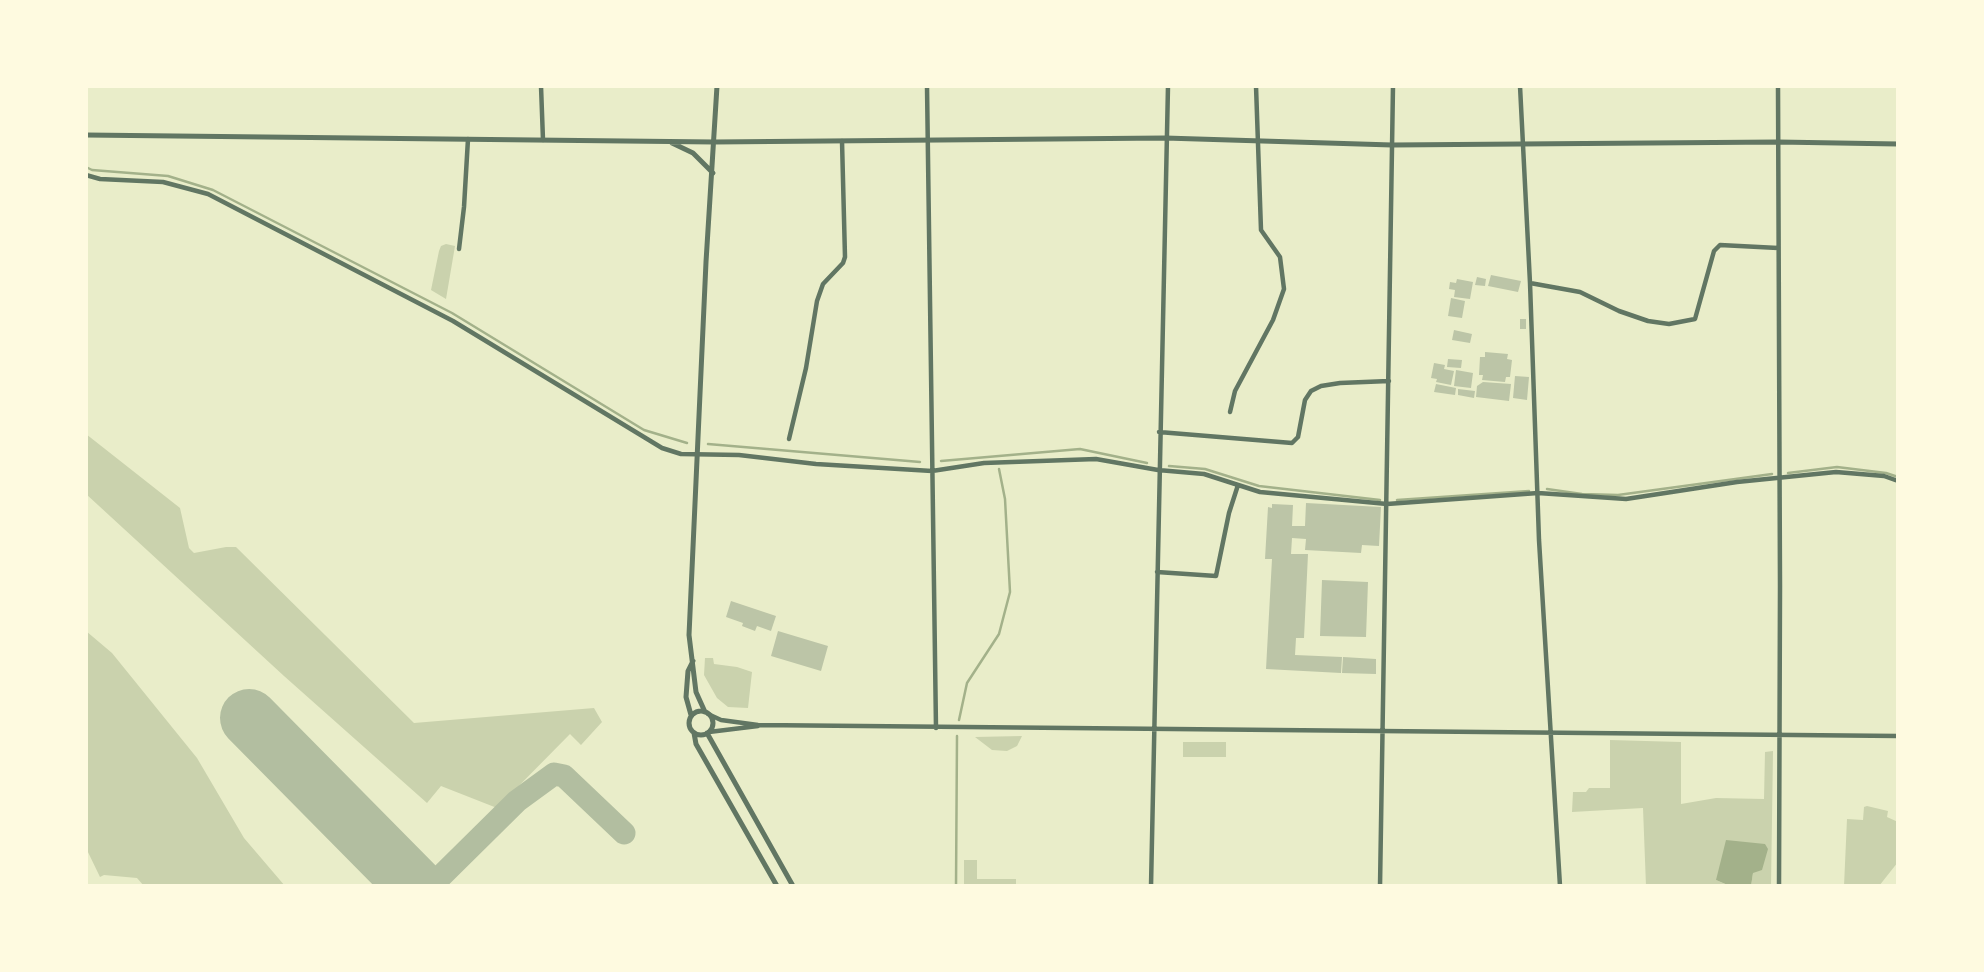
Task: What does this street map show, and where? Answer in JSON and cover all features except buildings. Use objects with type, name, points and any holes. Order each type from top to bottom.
[{"type":"street","points":[[541,86],[543,140]]},
{"type":"street","points":[[708,733],[712,724],[696,692],[689,635],[706,262],[718,86]]},
{"type":"street","points":[[927,86],[936,728]]},
{"type":"street","points":[[1151,886],[1152,729],[1168,86]]},
{"type":"street","points":[[1230,412],[1235,391],[1273,320],[1284,289],[1280,257],[1261,230],[1256,86]]},
{"type":"street","points":[[1380,886],[1393,86]]},
{"type":"street","points":[[1520,86],[1538,493],[1560,886]]},
{"type":"street","points":[[1777,86],[1779,886]]},
{"type":"street","points":[[86,135],[714,142],[1166,138],[1392,145],[1778,142],[1898,144]]},
{"type":"street","points":[[459,249],[468,138]]},
{"type":"street","points":[[666,141],[693,153],[713,173]]},
{"type":"street","points":[[789,439],[806,368],[817,301],[823,284],[843,263],[845,257],[842,141]]},
{"type":"street","points":[[86,175],[100,179],[163,182],[208,194],[453,321],[662,448],[681,454],[739,455],[816,464],[932,471],[984,463],[1096,459],[1158,470],[1204,474],[1260,492],[1387,504],[1538,493],[1626,499],[1779,476],[1836,472],[1885,476],[1898,481]]},
{"type":"street","points":[[1530,283],[1580,292],[1619,311],[1648,321],[1669,324],[1695,319],[1714,251],[1720,245],[1778,248]]},
{"type":"street","points":[[1159,432],[1292,443],[1298,438],[1305,400],[1311,391],[1321,386],[1340,383],[1389,381]]},
{"type":"street","points":[[1157,572],[1216,576],[1229,513],[1238,485]]},
{"type":"street","points":[[692,661],[688,671],[686,696],[691,715],[690,727],[696,744],[777,886]]},
{"type":"street","points":[[691,715],[698,712],[707,713],[721,720],[758,725],[1898,736]]},
{"type":"street","points":[[694,733],[746,729],[758,725]]},
{"type":"street","points":[[708,733],[793,886]]},
{"type":"shaded area","points":[[441,246],[455,246],[446,299],[431,290],[439,251]]},
{"type":"shaded area","points":[[86,434],[180,508],[189,548],[194,553],[236,547],[414,723],[594,708],[602,722],[581,745],[570,734],[497,808],[441,786],[427,803],[86,494]]},
{"type":"shaded area","points":[[86,631],[112,653],[197,758],[244,838],[285,886],[144,886],[137,878],[104,875],[100,877],[86,848]]},
{"type":"shaded area","points":[[705,658],[713,658],[714,664],[752,672],[748,708],[728,707],[717,698],[704,675]]},
{"type":"shaded area","points":[[1022,736],[1017,746],[1007,751],[992,750],[975,737]]},
{"type":"shaded area","points":[[1610,740],[1681,742],[1681,804],[1716,798],[1764,799],[1765,752],[1773,751],[1771,886],[1751,886],[1753,873],[1716,880],[1730,886],[1646,886],[1643,808],[1572,812],[1573,792],[1586,792],[1589,788],[1610,788]]},
{"type":"shaded area","points":[[1183,742],[1226,742],[1226,757],[1183,757]]},
{"type":"shaded area","points":[[1864,807],[1888,811],[1887,817],[1898,822],[1898,862],[1879,886],[1844,886],[1847,819],[1863,820]]},
{"type":"shaded area","points":[[1726,840],[1765,844],[1768,849],[1762,870],[1753,873],[1751,886],[1730,886],[1716,880]]},
{"type":"shaded area","points":[[964,860],[977,860],[977,879],[1016,879],[1016,886],[964,886]]},
{"type":"waterway","points":[[86,167],[92,170],[168,176],[213,190],[452,313],[644,430],[687,443]]},
{"type":"waterway","points":[[708,444],[920,462]]},
{"type":"waterway","points":[[941,461],[1080,449],[1147,463]]},
{"type":"waterway","points":[[1169,466],[1205,469],[1259,486],[1380,500]]},
{"type":"waterway","points":[[1788,473],[1837,467],[1898,477]]},
{"type":"waterway","points":[[959,720],[967,683],[999,634],[1010,592],[1005,499],[999,469]]},
{"type":"waterway","points":[[1547,489],[1618,495],[1772,474]]},
{"type":"waterway","points":[[1397,500],[1529,491]]},
{"type":"waterway","points":[[956,886],[957,736]]},
{"type":"taxiway","points":[[431,886],[517,801],[554,774],[564,776],[624,833]]},
{"type":"runway","points":[[249,718],[415,886]]}]
